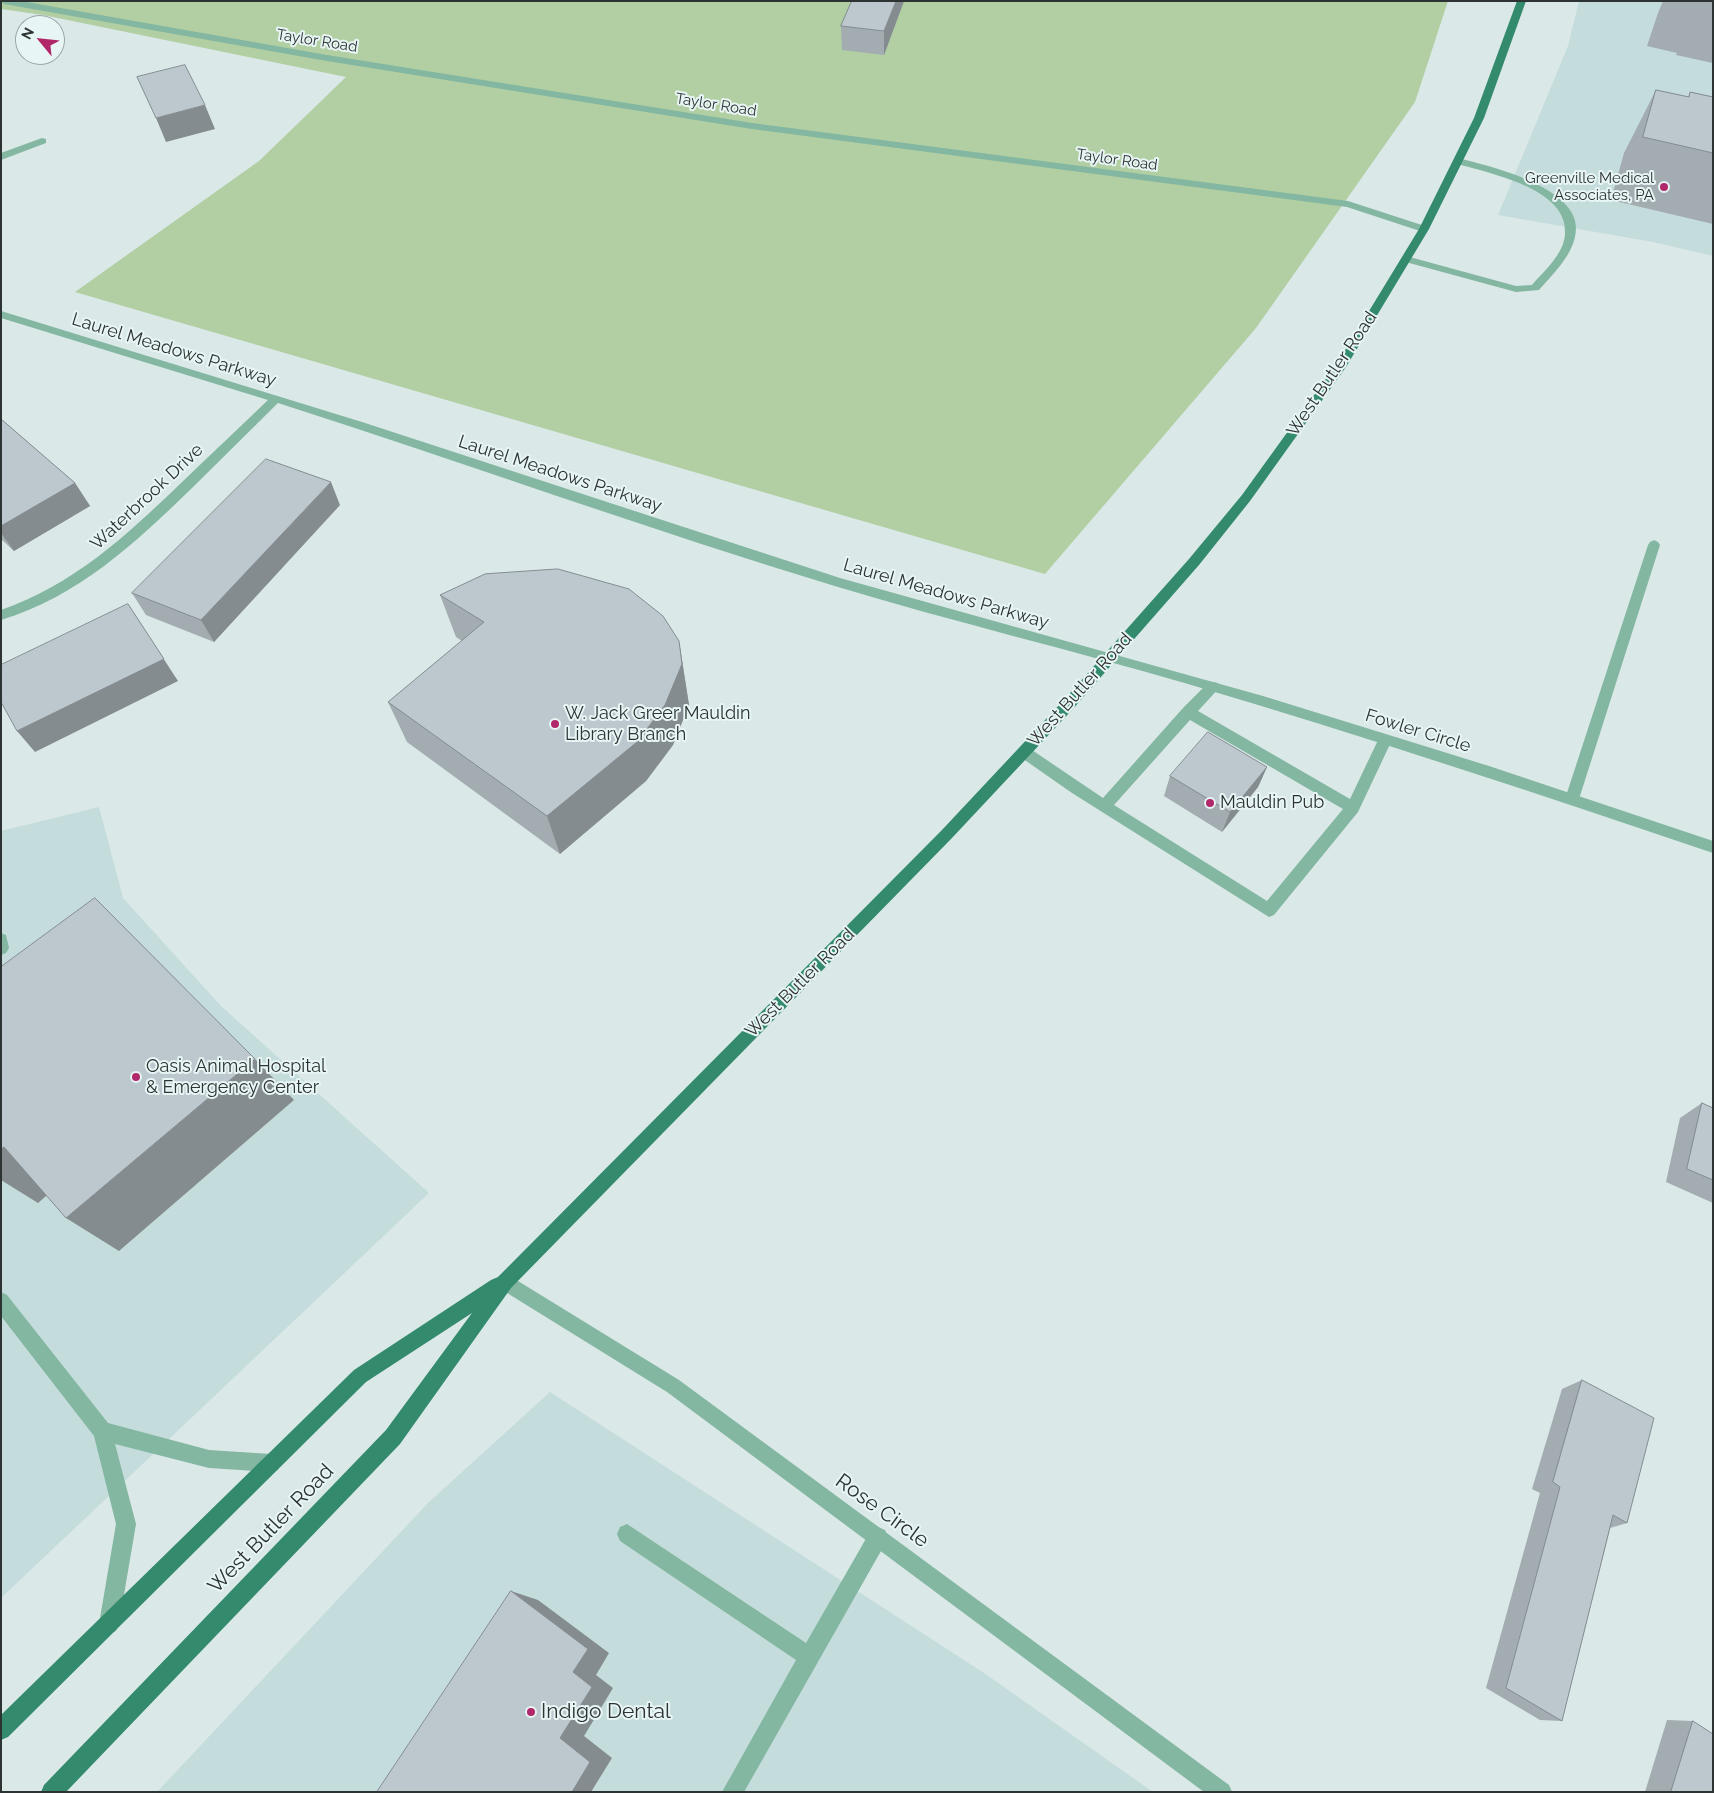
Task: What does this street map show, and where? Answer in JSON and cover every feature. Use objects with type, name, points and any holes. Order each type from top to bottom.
[{"type":"main road","name":"West Butler Road","points":[[51,1792],[393,1437],[505,1282],[946,835],[1111,657],[1246,498],[1342,364],[1424,229],[1479,118],[1522,1]]},
{"type":"main road","name":"West Butler Road","points":[[1,1730],[360,1376],[505,1282]]},
{"type":"street","name":"Taylor Road","points":[[4,1],[308,55],[752,126],[1116,176],[1348,204],[1424,229]]},
{"type":"street","points":[[1,157],[42,141]]},
{"type":"street","points":[[1406,259],[1516,289],[1535,288],[1550,274],[1565,253],[1573,230],[1569,214],[1557,201],[1538,186],[1509,175],[1458,161]]},
{"type":"street","name":"Laurel Meadows Parkway","points":[[1,314],[81,342],[276,399],[750,556],[921,607],[1111,657]]},
{"type":"street","name":"Waterbrook Drive","points":[[1,615],[24,607],[73,582],[124,545],[276,399]]},
{"type":"street","points":[[1572,798],[1654,544]]},
{"type":"street","name":"Fowler Circle","points":[[1111,657],[1572,798],[1713,847]]},
{"type":"street","points":[[1105,806],[1188,712],[1213,687]]},
{"type":"street","points":[[1188,712],[1353,808]]},
{"type":"street","points":[[1024,752],[1269,910],[1353,808],[1385,740]]},
{"type":"street","points":[[1,940],[1,948]]},
{"type":"street","name":"Rose Circle","points":[[505,1282],[673,1386],[1222,1792]]},
{"type":"street","points":[[1,1301],[102,1430],[126,1524],[109,1624]]},
{"type":"street","points":[[102,1430],[209,1459],[271,1463]]},
{"type":"street","points":[[627,1534],[809,1657]]},
{"type":"street","points":[[732,1792],[878,1537]]},
{"type":"shaded area","points":[[1579,1],[1713,1],[1713,256],[1653,242],[1498,215],[1568,46]]},
{"type":"shaded area","points":[[99,807],[123,898],[221,1006],[429,1193],[1,1598],[1,831]]},
{"type":"shaded area","points":[[550,1392],[984,1673],[1153,1792],[157,1792],[428,1503]]},
{"type":"green space","points":[[1,1],[1448,1],[1415,102],[1256,328],[1045,574],[75,292],[259,161],[346,77],[65,20],[65,15],[43,15],[1,9]]},
{"type":"building","points":[[852,1],[896,1],[884,31],[841,26]]},
{"type":"building","points":[[185,65],[205,105],[156,118],[137,77]]},
{"type":"building","points":[[1656,90],[1689,97],[1690,92],[1713,97],[1713,153],[1643,137]]},
{"type":"building","points":[[1,419],[75,483],[1,526]]},
{"type":"building","points":[[266,459],[331,482],[201,620],[132,593]]},
{"type":"building","name":"W. Jack Greer Mauldin Library Branch","points":[[558,569],[629,589],[663,616],[679,641],[682,664],[665,705],[637,742],[547,816],[388,702],[484,622],[440,595],[485,574]]},
{"type":"building","points":[[128,604],[164,659],[17,731],[1,702],[1,665]]},
{"type":"building","points":[[1208,732],[1267,767],[1230,812],[1170,776]]},
{"type":"building","name":"Oasis Animal Hospital & Emergency Center","points":[[95,898],[255,1059],[66,1218],[4,1147],[1,1149],[1,967]]},
{"type":"building","points":[[1702,1103],[1713,1108],[1713,1180],[1687,1169]]},
{"type":"building","points":[[1582,1380],[1654,1418],[1627,1523],[1613,1515],[1562,1721],[1506,1688],[1560,1487],[1553,1482]]},
{"type":"building","name":"Indigo Dental","points":[[511,1591],[588,1649],[573,1672],[592,1687],[560,1738],[590,1762],[572,1792],[377,1792]]},
{"type":"building","points":[[1693,1721],[1713,1734],[1713,1792],[1671,1792]]},
{"type":"place","name":"Greenville Medical Associates, PA","points":[[1664,187]]},
{"type":"place","name":"W. Jack Greer Mauldin Library Branch","points":[[555,724]]},
{"type":"place","name":"Mauldin Pub","points":[[1210,803]]},
{"type":"place","name":"Oasis Animal Hospital & Emergency Center","points":[[136,1077]]},
{"type":"place","name":"Indigo Dental","points":[[531,1712]]}]
